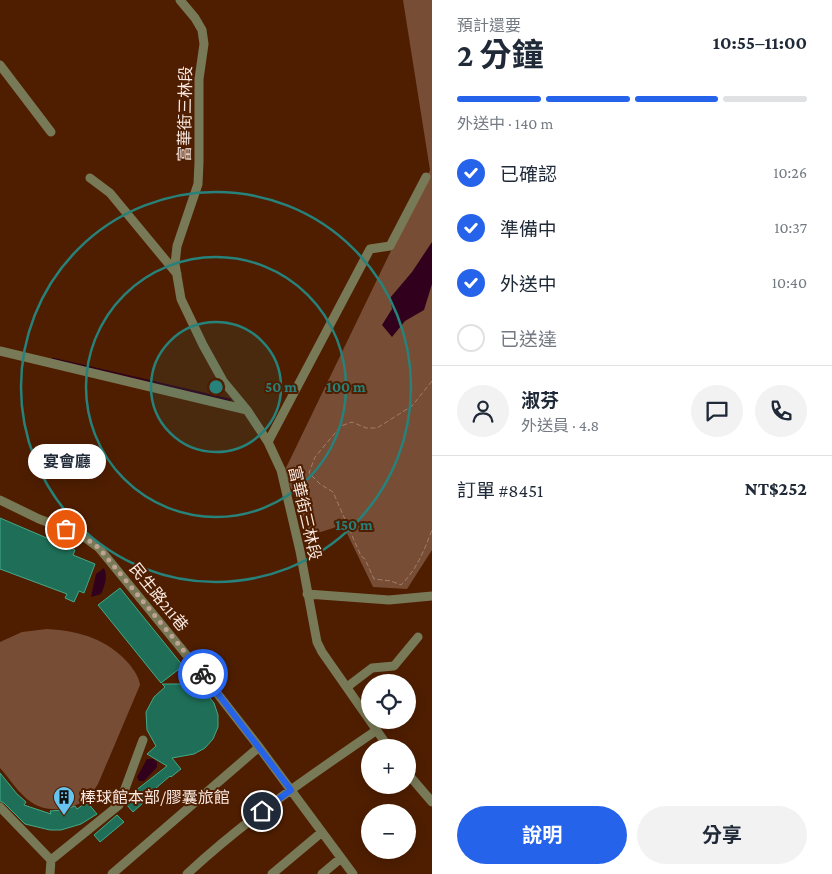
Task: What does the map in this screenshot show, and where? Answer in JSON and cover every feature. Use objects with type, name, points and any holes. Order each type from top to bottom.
[{"type":"street","name":"富華街三林段","points":[[180,0],[202,30],[204,44],[199,79],[198,184],[177,246],[175,264],[181,299],[202,345],[223,381],[247,410],[268,442],[281,470],[300,551],[317,642],[383,739]]},
{"type":"street","points":[[0,65],[51,132]]},
{"type":"street","points":[[268,442],[370,249],[390,246],[426,177]]},
{"type":"street","points":[[90,178],[110,193],[177,274]]},
{"type":"street","points":[[0,351],[247,410]]},
{"type":"street","name":"民生路211巷","points":[[0,500],[39,519],[80,534],[99,548],[260,747],[353,874]]},
{"type":"street","points":[[307,594],[389,600],[432,596]]},
{"type":"street","points":[[347,687],[372,668],[394,666],[418,637]]},
{"type":"street","points":[[187,874],[219,844],[291,790],[377,730]]},
{"type":"street","points":[[50,874],[51,860],[119,805],[143,740]]},
{"type":"street","points":[[112,874],[260,747]]},
{"type":"street","points":[[416,783],[432,802]]},
{"type":"street","points":[[0,807],[51,860]]},
{"type":"street","points":[[272,874],[322,832]]},
{"type":"street","points":[[322,874],[341,858]]},
{"type":"path","points":[[432,381],[412,406],[377,428],[366,428],[352,422],[341,426],[315,457],[309,473],[320,484],[333,492],[360,556],[365,559],[374,579],[391,581],[401,585],[412,575],[432,530]]},
{"type":"shaded area","points":[[403,0],[432,0],[432,550],[407,589],[373,587],[343,525],[311,535],[284,472],[430,170]]},
{"type":"shaded area","points":[[432,242],[432,284],[424,310],[405,321],[392,337],[382,325],[392,309],[390,298],[412,272]]},
{"type":"shaded area","points":[[104,568],[106,581],[101,594],[91,597],[96,574]]},
{"type":"shaded area","points":[[47,629],[82,634],[103,643],[130,665],[138,677],[140,685],[93,793],[76,805],[61,809],[45,808],[31,802],[0,768],[0,642],[22,632]]},
{"type":"shaded area","points":[[147,759],[153,759],[157,762],[157,767],[144,781],[139,781],[137,777]]},
{"type":"building","points":[[0,518],[75,550],[73,555],[95,564],[84,593],[79,591],[74,602],[65,598],[67,594],[0,569]]},
{"type":"building","points":[[120,588],[183,666],[161,683],[98,605]]},
{"type":"building","points":[[162,684],[186,684],[195,686],[206,693],[214,703],[218,715],[218,727],[213,739],[205,748],[194,754],[172,758],[181,769],[141,801],[143,803],[133,812],[126,804],[137,794],[135,791],[167,766],[147,754],[156,746],[147,730],[146,712],[154,697],[165,687]]},
{"type":"building","name":"棒球館本部/膠囊旅館","points":[[0,773],[26,802],[24,805],[51,814],[50,811],[63,810],[75,806],[77,809],[87,802],[97,814],[81,824],[61,830],[50,830],[25,824],[0,801]]},
{"type":"building","points":[[117,815],[124,822],[100,842],[94,835]]},
{"type":"waterway","points":[[53,359],[230,400]]},
{"type":"way so far","points":[[66,529],[80,534],[99,548],[203,674]]},
{"type":"place","name":"宴會廳","points":[[66,529]]},
{"type":"place","name":"棒球館本部/膠囊旅館","points":[[64,816]]},
{"type":"route","points":[[203,674],[291,790],[262,811]]}]
